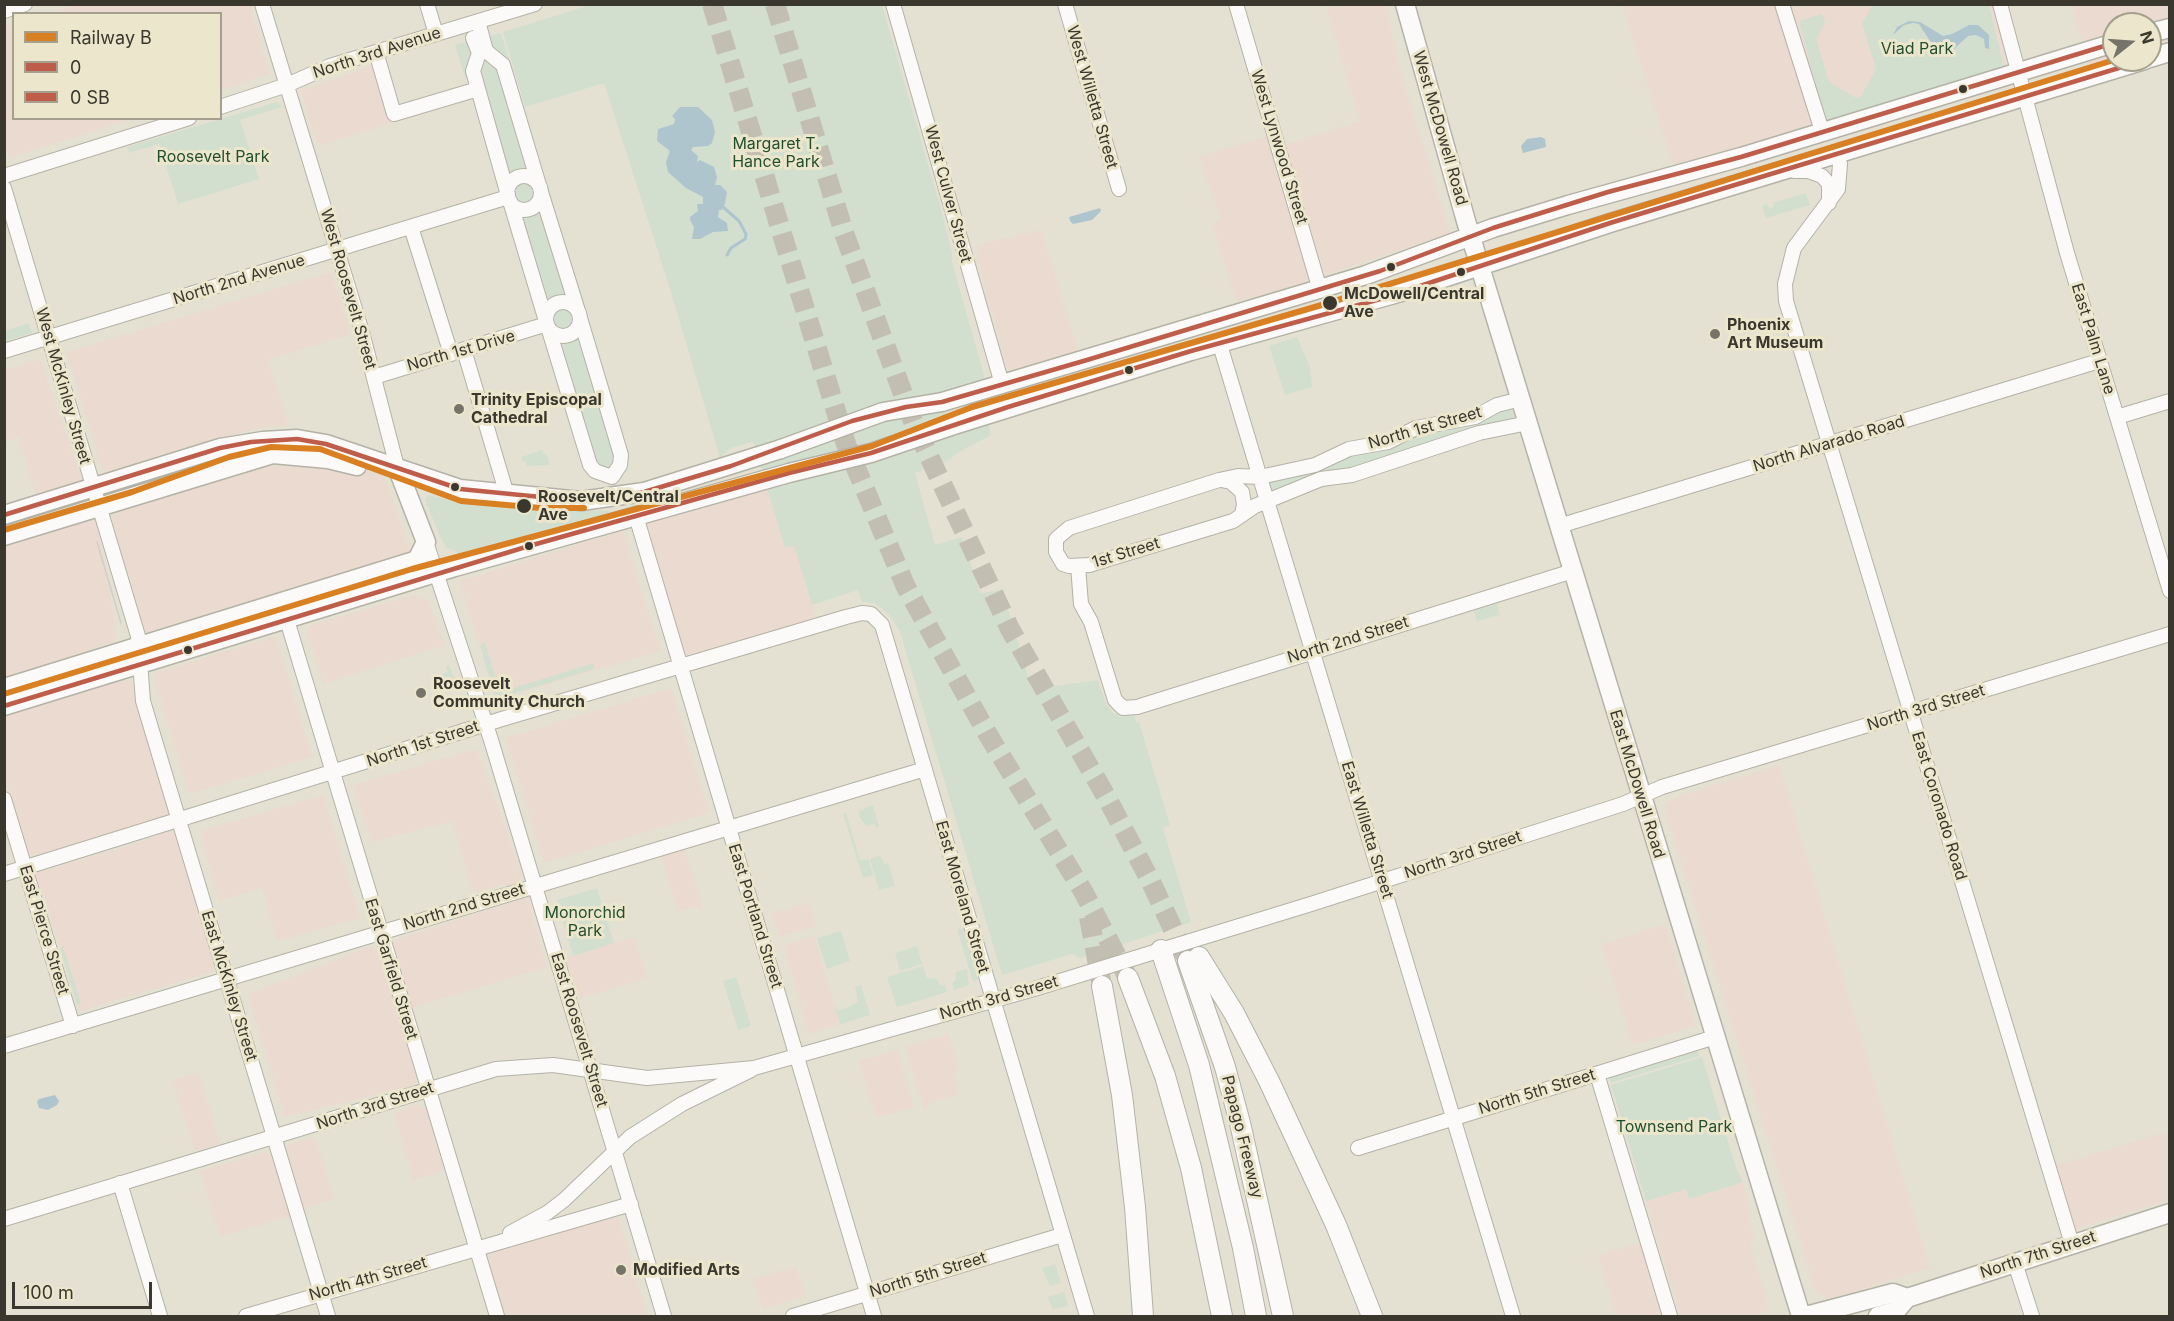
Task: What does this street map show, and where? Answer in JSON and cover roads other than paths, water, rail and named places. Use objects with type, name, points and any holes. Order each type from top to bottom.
[{"type":"highway","points":[[1155,952],[1208,1130],[1247,1317]]},
{"type":"highway","points":[[1155,952],[1201,1076],[1256,1317]]},
{"type":"highway","name":"Papago Freeway","points":[[1283,1317],[1240,1123],[1193,959],[1234,1013],[1269,1081],[1336,1225],[1351,1266]]},
{"type":"highway","points":[[1128,978],[1165,1076],[1188,1158],[1222,1317]]},
{"type":"highway","points":[[1102,986],[1124,1106],[1136,1218],[1143,1316]]},
{"type":"highway","points":[[1351,1266],[1359,1317]]},
{"type":"highway","points":[[1351,1266],[1372,1317]]},
{"type":"main road","name":"West McDowell Road","points":[[1405,4],[1475,252]]},
{"type":"main road","points":[[4,515],[220,448],[263,441],[297,439],[326,444],[460,489],[581,501],[618,498],[731,466],[883,412],[942,402],[1320,290],[1475,252],[1837,154],[2021,85],[2102,48]]},
{"type":"main road","points":[[4,688],[287,620],[436,573],[789,473],[871,453],[951,426],[1384,298],[1475,252],[1493,228],[1578,201],[1927,99],[2021,85],[2102,69]]},
{"type":"main road","points":[[1837,154],[1835,146],[1850,129],[1910,110],[1927,99]]},
{"type":"main road","name":"East McDowell Road","points":[[1475,252],[1801,1317]]},
{"type":"main road","points":[[4,536],[245,460],[273,454],[327,459],[369,468],[391,466]]},
{"type":"main road","name":"West Roosevelt Street","points":[[391,466],[426,542]]},
{"type":"main road","points":[[4,706],[141,654],[210,624],[411,563],[422,553],[426,542]]},
{"type":"main road","points":[[210,624],[274,617],[304,609],[318,610]]},
{"type":"main road","name":"North 7th Street","points":[[1878,1317],[1896,1311],[1907,1298],[2169,1213]]},
{"type":"main road","name":"North 7th Street","points":[[1806,1317],[1893,1293],[1907,1298]]},
{"type":"street","points":[[4,11],[25,4]]},
{"type":"street","name":"West Roosevelt Street","points":[[262,4],[374,377],[391,466]]},
{"type":"street","points":[[427,4],[436,34]]},
{"type":"street","name":"North 3rd Avenue","points":[[222,106],[286,85],[330,66],[535,4]]},
{"type":"street","name":"West Culver Street","points":[[893,4],[1002,384]]},
{"type":"street","name":"West Willetta Street","points":[[1065,4],[1119,189]]},
{"type":"street","name":"West Lynwood Street","points":[[1236,4],[1320,290]]},
{"type":"street","points":[[1782,4],[1822,131]]},
{"type":"street","name":"East Palm Lane","points":[[2000,4],[2099,361],[2169,591]]},
{"type":"street","points":[[473,23],[483,52],[503,65],[621,455],[620,465],[612,477],[618,498]]},
{"type":"street","points":[[376,52],[394,114],[478,89]]},
{"type":"street","points":[[483,52],[473,71],[508,198],[590,465],[595,471],[612,477]]},
{"type":"street","points":[[4,176],[183,120]]},
{"type":"street","name":"East Coronado Road","points":[[1837,154],[1840,164],[1840,180],[1829,203],[1794,248],[1785,284],[1786,301],[2072,1244]]},
{"type":"street","points":[[1780,171],[1808,171],[1822,176],[1829,184],[1829,203]]},
{"type":"street","points":[[519,177],[531,178],[540,188],[538,203],[529,209],[518,209],[508,198],[510,184],[519,177]]},
{"type":"street","name":"West McKinley Street","points":[[4,188],[141,654]]},
{"type":"street","name":"North 2nd Avenue","points":[[4,351],[508,198]]},
{"type":"street","points":[[411,227],[458,352],[507,495]]},
{"type":"street","points":[[558,303],[570,304],[579,315],[577,329],[568,335],[557,335],[547,324],[549,310],[558,303]]},
{"type":"street","name":"North 1st Drive","points":[[374,377],[547,324]]},
{"type":"street","name":"East Willetta Street","points":[[1220,345],[1513,1317]]},
{"type":"street","name":"North Alvarado Road","points":[[1559,526],[2099,361]]},
{"type":"street","name":"North 1st Street","points":[[1260,477],[1315,465],[1349,449],[1388,442],[1416,428],[1475,417],[1497,405],[1521,399]]},
{"type":"street","points":[[2117,417],[2169,401]]},
{"type":"street","name":"North 1st Street","points":[[1268,502],[1321,479],[1352,475],[1479,433],[1528,423]]},
{"type":"street","name":"1st Street","points":[[1260,477],[1238,476],[1219,480],[1064,531],[1056,539],[1056,552],[1063,564],[1078,566],[1233,521],[1268,502]]},
{"type":"street","points":[[1219,480],[1231,482],[1242,492],[1244,504],[1242,515]]},
{"type":"street","name":"East Portland Street","points":[[636,516],[874,1317]]},
{"type":"street","name":"West Roosevelt Street","points":[[426,542],[436,573]]},
{"type":"street","name":"North 2nd Street","points":[[1078,566],[1082,604],[1091,622],[1115,700],[1123,708],[1137,706],[1573,571]]},
{"type":"street","name":"East Roosevelt Street","points":[[436,573],[536,885],[664,1317]]},
{"type":"street","name":"North 1st Street","points":[[4,874],[486,724],[862,613],[876,617]]},
{"type":"street","name":"East Moreland Street","points":[[876,617],[882,625],[1087,1317]]},
{"type":"street","name":"East Garfield Street","points":[[287,620],[497,1317]]},
{"type":"street","name":"North 3rd Street","points":[[4,1219],[274,1138],[485,1071],[553,1065],[647,1078],[754,1068],[1155,952],[1382,882],[1642,797],[1662,787],[2169,634]]},
{"type":"street","name":"East McKinley Street","points":[[141,654],[143,701],[328,1317]]},
{"type":"street","name":"North 2nd Street","points":[[4,1046],[924,769]]},
{"type":"street","name":"East Pierce Street","points":[[4,799],[73,1026]]},
{"type":"street","name":"North 5th Street","points":[[1358,1148],[1715,1037]]},
{"type":"street","name":"North 3rd Street","points":[[615,1151],[652,1122],[754,1068]]},
{"type":"street","points":[[1597,1074],[1670,1317]]},
{"type":"street","name":"North 4th Street","points":[[490,1244],[547,1213],[615,1151]]},
{"type":"street","points":[[120,1183],[160,1317]]},
{"type":"street","name":"North 4th Street","points":[[246,1317],[321,1293],[631,1204]]},
{"type":"street","name":"North 5th Street","points":[[793,1317],[1062,1234]]},
{"type":"street","points":[[2015,1263],[2032,1317]]},
{"type":"water","points":[[1909,21],[1920,22],[1943,36],[1969,25],[1978,25],[1989,35],[1989,49],[1985,48],[1984,39],[1976,35],[1968,36],[1954,49],[1940,49],[1930,41],[1919,24],[1913,23],[1904,25],[1893,35],[1897,27]]},
{"type":"water","points":[[680,107],[698,107],[712,120],[715,132],[712,143],[708,146],[693,147],[691,150],[698,156],[697,162],[700,160],[714,167],[717,177],[715,185],[720,185],[727,192],[725,203],[722,210],[719,210],[718,217],[727,223],[728,231],[713,232],[700,239],[692,239],[694,227],[690,217],[698,211],[697,204],[703,204],[703,197],[686,188],[668,172],[666,162],[670,151],[657,141],[658,129],[674,124],[675,119],[672,116]]},
{"type":"water","points":[[1541,137],[1545,139],[1546,147],[1523,153],[1521,146],[1527,139]]},
{"type":"water","points":[[1100,208],[1101,211],[1092,220],[1073,224],[1070,221],[1069,217]]},
{"type":"water","points":[[55,1095],[59,1101],[57,1105],[48,1110],[39,1108],[37,1102],[39,1099]]},
{"type":"waterway","points":[[723,207],[739,221],[746,234],[745,239],[731,248],[727,255]]},
{"type":"tunnel","points":[[712,4],[846,444],[905,585],[987,733],[1083,891],[1128,978]]},
{"type":"tunnel","points":[[775,4],[844,233],[914,424],[1010,629],[1107,798],[1151,882],[1188,961]]},
{"type":"tunnel","points":[[1089,917],[1102,986]]},
{"type":"tram line","points":[[97,542],[121,623]]},
{"type":"rail line","name":"B","points":[[4,694],[412,569],[872,446],[972,407],[1325,304],[2102,64]]},
{"type":"rail line","name":"B","points":[[4,530],[132,492],[229,457],[271,447],[320,449],[461,501],[541,508],[584,508]]},
{"type":"place","name":"McDowell/Central Ave","points":[[1330,303]]},
{"type":"place","name":"Phoenix Art Museum","points":[[1715,334]]},
{"type":"place","name":"Trinity Episcopal Cathedral","points":[[459,409]]},
{"type":"place","name":"Roosevelt/Central Ave","points":[[524,506]]},
{"type":"place","name":"Roosevelt Community Church","points":[[421,693]]},
{"type":"place","name":"Modified Arts","points":[[621,1270]]},
{"type":"park label","name":"Viad Park","points":[[1917,49]]},
{"type":"park label","name":"Margaret T. Hance Park","points":[[776,153]]},
{"type":"park label","name":"Roosevelt Park","points":[[213,157]]},
{"type":"park label","name":"Monorchid Park","points":[[585,922]]},
{"type":"park label","name":"Townsend Park","points":[[1674,1127]]}]
